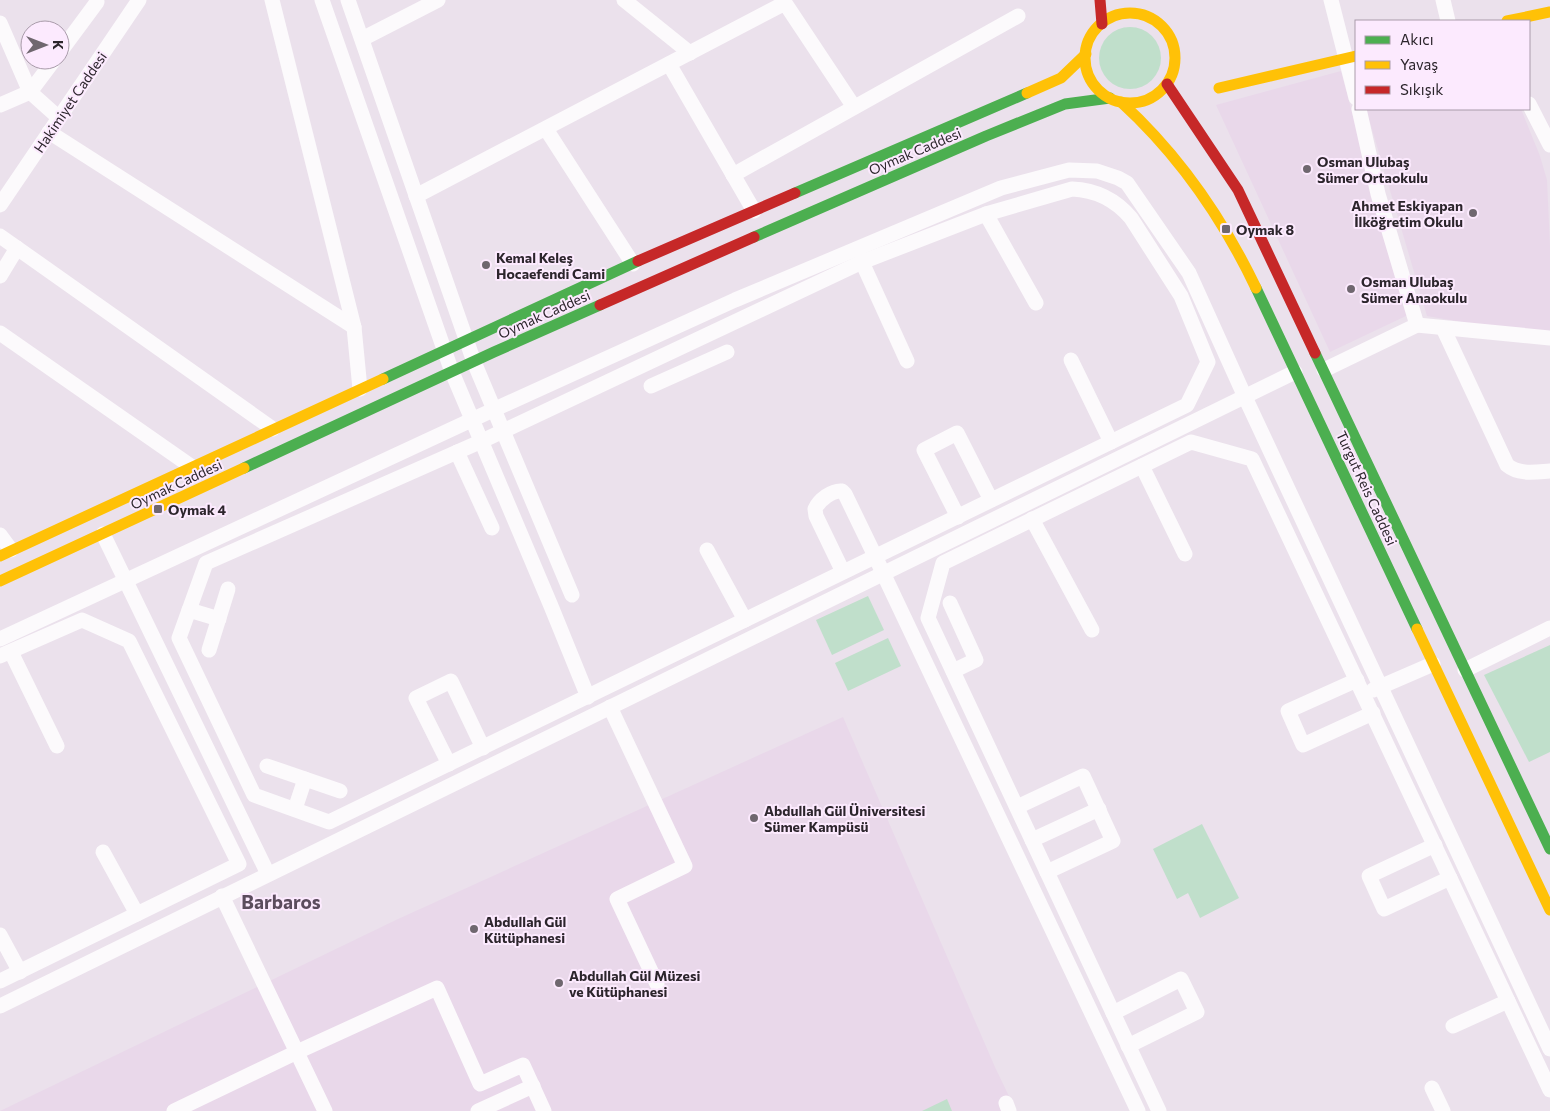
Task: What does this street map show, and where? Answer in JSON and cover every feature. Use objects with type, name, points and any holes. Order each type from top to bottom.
[{"type":"street","name":"Hakimiyet Caddesi","points":[[0,205],[139,0]]},
{"type":"street","points":[[272,0],[354,326],[360,389]]},
{"type":"street","points":[[322,0],[452,372],[588,697]]},
{"type":"street","points":[[348,0],[466,341],[493,410],[572,595]]},
{"type":"street","points":[[362,39],[438,0]]},
{"type":"street","points":[[624,0],[690,53]]},
{"type":"street","points":[[1100,0],[1102,24]]},
{"type":"street","points":[[1332,0],[1352,57],[1355,88]]},
{"type":"street","points":[[1443,0],[1448,20]]},
{"type":"street","points":[[1547,0],[1550,17]]},
{"type":"street","points":[[70,38],[97,2]]},
{"type":"street","points":[[416,196],[785,3],[854,107]]},
{"type":"street","points":[[1149,7],[1156,22]]},
{"type":"street","points":[[1512,20],[1550,12]]},
{"type":"street","points":[[1128,14],[1146,16],[1156,22],[1168,34],[1174,50],[1174,68],[1167,84],[1154,96],[1144,101],[1132,103],[1115,100],[1100,91],[1088,72],[1086,54],[1091,38],[1102,24],[1117,16],[1128,14]]},
{"type":"street","points":[[733,175],[1018,16]]},
{"type":"street","points":[[0,23],[30,92],[59,118]]},
{"type":"street","name":"Oymak Caddesi","points":[[6,553],[633,264],[1061,78],[1086,54]]},
{"type":"street","points":[[1218,88],[1352,57]]},
{"type":"street","points":[[669,64],[754,210]]},
{"type":"street","points":[[0,105],[30,92],[46,70]]},
{"type":"street","name":"Turgut Reis Caddesi","points":[[1167,84],[1238,190],[1550,849]]},
{"type":"street","name":"Oymak Caddesi","points":[[0,581],[699,260],[986,136],[1065,104],[1115,100]]},
{"type":"street","name":"Turgut Reis Caddesi","points":[[1115,100],[1166,145],[1194,179],[1239,252],[1550,910]]},
{"type":"street","points":[[1530,106],[1550,145]]},
{"type":"street","points":[[1359,110],[1378,194],[1417,325]]},
{"type":"street","points":[[546,129],[633,264]]},
{"type":"street","points":[[49,132],[354,326]]},
{"type":"street","points":[[0,639],[735,300],[1001,188],[1056,172],[1083,169],[1108,174],[1127,184],[1189,273],[1245,397],[1550,1049]]},
{"type":"street","points":[[1072,188],[1082,189],[1102,195],[1118,204],[1131,218],[1181,296],[1208,362],[1187,405],[329,822],[254,795],[179,638],[206,564],[482,441],[862,262],[986,214],[1072,188]]},
{"type":"street","points":[[986,214],[1036,303]]},
{"type":"street","points":[[0,236],[273,429]]},
{"type":"street","points":[[0,276],[17,248]]},
{"type":"street","points":[[862,262],[907,361]]},
{"type":"street","points":[[1324,370],[1417,325],[1550,338]]},
{"type":"street","points":[[1443,328],[1507,465],[1516,471],[1522,472],[1550,472]]},
{"type":"street","points":[[0,333],[192,467]]},
{"type":"street","points":[[679,348],[688,369]]},
{"type":"street","points":[[651,386],[727,352]]},
{"type":"street","points":[[1071,360],[1111,442]]},
{"type":"street","points":[[0,1006],[1295,372]]},
{"type":"street","points":[[958,517],[924,450],[957,433],[991,500]]},
{"type":"street","points":[[1159,1111],[928,618],[943,563],[1191,442],[1252,459],[1550,1090]]},
{"type":"street","points":[[457,452],[492,528]]},
{"type":"street","points":[[1142,466],[1185,554]]},
{"type":"street","points":[[843,572],[816,516],[815,509],[818,503],[836,490],[842,490],[845,494],[876,556],[1138,1111]]},
{"type":"street","points":[[1032,519],[1092,630]]},
{"type":"street","points":[[103,534],[268,874]]},
{"type":"street","points":[[0,535],[6,553]]},
{"type":"street","points":[[707,550],[744,620]]},
{"type":"street","points":[[535,568],[556,559]]},
{"type":"street","points":[[209,650],[228,589]]},
{"type":"street","points":[[950,603],[976,660],[953,671]]},
{"type":"street","points":[[189,610],[219,619]]},
{"type":"street","points":[[0,981],[239,864],[129,641],[82,620],[5,654],[57,746]]},
{"type":"street","points":[[1465,670],[1550,628]]},
{"type":"street","points":[[1364,694],[1433,664]]},
{"type":"street","points":[[1357,680],[1288,711],[1303,745],[1372,713]]},
{"type":"street","points":[[449,764],[416,698],[451,681],[483,748]]},
{"type":"street","points":[[610,707],[685,866],[617,899],[657,984]]},
{"type":"street","points":[[267,766],[340,791]]},
{"type":"street","points":[[197,780],[218,771]]},
{"type":"street","points":[[1017,807],[1083,776],[1114,841],[1047,872]]},
{"type":"street","points":[[295,809],[305,779]]},
{"type":"street","points":[[1032,840],[1099,809]]},
{"type":"street","points":[[1435,845],[1369,876],[1384,909],[1450,878]]},
{"type":"street","points":[[103,852],[137,914]]},
{"type":"street","points":[[222,896],[325,1111]]},
{"type":"street","points":[[0,935],[20,972]]},
{"type":"street","points":[[1113,1013],[1180,980],[1196,1012],[1128,1046]]},
{"type":"street","points":[[174,1111],[437,988],[480,1084],[523,1065],[544,1111]]},
{"type":"street","points":[[1453,1026],[1508,1001]]},
{"type":"street","points":[[478,1111],[533,1086]]},
{"type":"street","points":[[1432,1088],[1443,1111]]},
{"type":"shaded area","name":"Osman Ulubaş Sümer Ortaokulu","points":[[1341,71],[1408,315],[1330,352],[1216,105]]},
{"type":"shaded area","name":"Ahmet Eskiyapan İlköğretim Okulu","points":[[1366,110],[1521,110],[1540,156],[1547,180],[1550,245],[1550,337],[1427,316]]},
{"type":"shaded area","name":"Abdullah Gül Üniversitesi Sümer Kampüsü","points":[[843,717],[995,1067],[1016,1111],[0,1111],[398,919]]},
{"type":"green space","points":[[1130,27],[1142,29],[1152,36],[1159,46],[1161,58],[1159,70],[1152,80],[1142,87],[1130,89],[1118,87],[1108,80],[1101,70],[1099,58],[1101,46],[1108,36],[1118,29]]},
{"type":"green space","points":[[868,596],[884,630],[832,655],[816,620]]},
{"type":"green space","points":[[888,638],[901,666],[848,691],[835,663]]},
{"type":"green space","points":[[1550,645],[1550,752],[1529,762],[1484,675]]},
{"type":"green space","points":[[1202,824],[1239,898],[1200,918],[1188,893],[1177,899],[1153,849]]},
{"type":"green space","points":[[947,1099],[952,1111],[922,1111]]},
{"type":"traffic: fast","points":[[795,193],[1027,93]]},
{"type":"traffic: fast","points":[[754,237],[986,136],[1065,104],[1110,98]]},
{"type":"traffic: fast","points":[[383,379],[638,261]]},
{"type":"traffic: fast","points":[[1256,288],[1417,629]]},
{"type":"traffic: fast","points":[[244,468],[600,305]]},
{"type":"traffic: fast","points":[[1315,353],[1550,849]]},
{"type":"traffic: slow","points":[[1512,20],[1550,12]]},
{"type":"traffic: slow","points":[[1130,13],[1147,17],[1162,26],[1171,41],[1175,58],[1171,75],[1162,90],[1147,99],[1130,103],[1113,99],[1098,90],[1089,75],[1085,58],[1089,41],[1098,26],[1113,17],[1130,13]]},
{"type":"traffic: slow","points":[[1027,93],[1061,78],[1086,54]]},
{"type":"traffic: slow","points":[[1219,88],[1355,56]]},
{"type":"traffic: slow","points":[[1121,102],[1162,143],[1198,188],[1229,236],[1256,288]]},
{"type":"traffic: slow","points":[[0,556],[383,379]]},
{"type":"traffic: slow","points":[[0,581],[244,468]]},
{"type":"traffic: slow","points":[[1417,629],[1550,910]]},
{"type":"traffic: jam","points":[[1100,0],[1102,24]]},
{"type":"traffic: jam","points":[[1167,84],[1238,190],[1315,353]]},
{"type":"traffic: jam","points":[[638,261],[795,193]]},
{"type":"traffic: jam","points":[[600,305],[754,237]]},
{"type":"place","name":"Osman Ulubaş Sümer Ortaokulu","points":[[1307,169]]},
{"type":"place","name":"Ahmet Eskiyapan İlköğretim Okulu","points":[[1473,213]]},
{"type":"place","name":"Oymak 8","points":[[1226,229]]},
{"type":"place","name":"Kemal Keleş Hocaefendi Cami","points":[[486,265]]},
{"type":"place","name":"Osman Ulubaş Sümer Anaokulu","points":[[1351,289]]},
{"type":"place","name":"Oymak 4","points":[[158,509]]},
{"type":"place","name":"Abdullah Gül Üniversitesi Sümer Kampüsü","points":[[754,818]]},
{"type":"place","name":"Abdullah Gül Kütüphanesi","points":[[474,929]]},
{"type":"place","name":"Abdullah Gül Müzesi ve Kütüphanesi","points":[[559,983]]},
{"type":"district","name":"Barbaros","points":[[281,901]]}]
